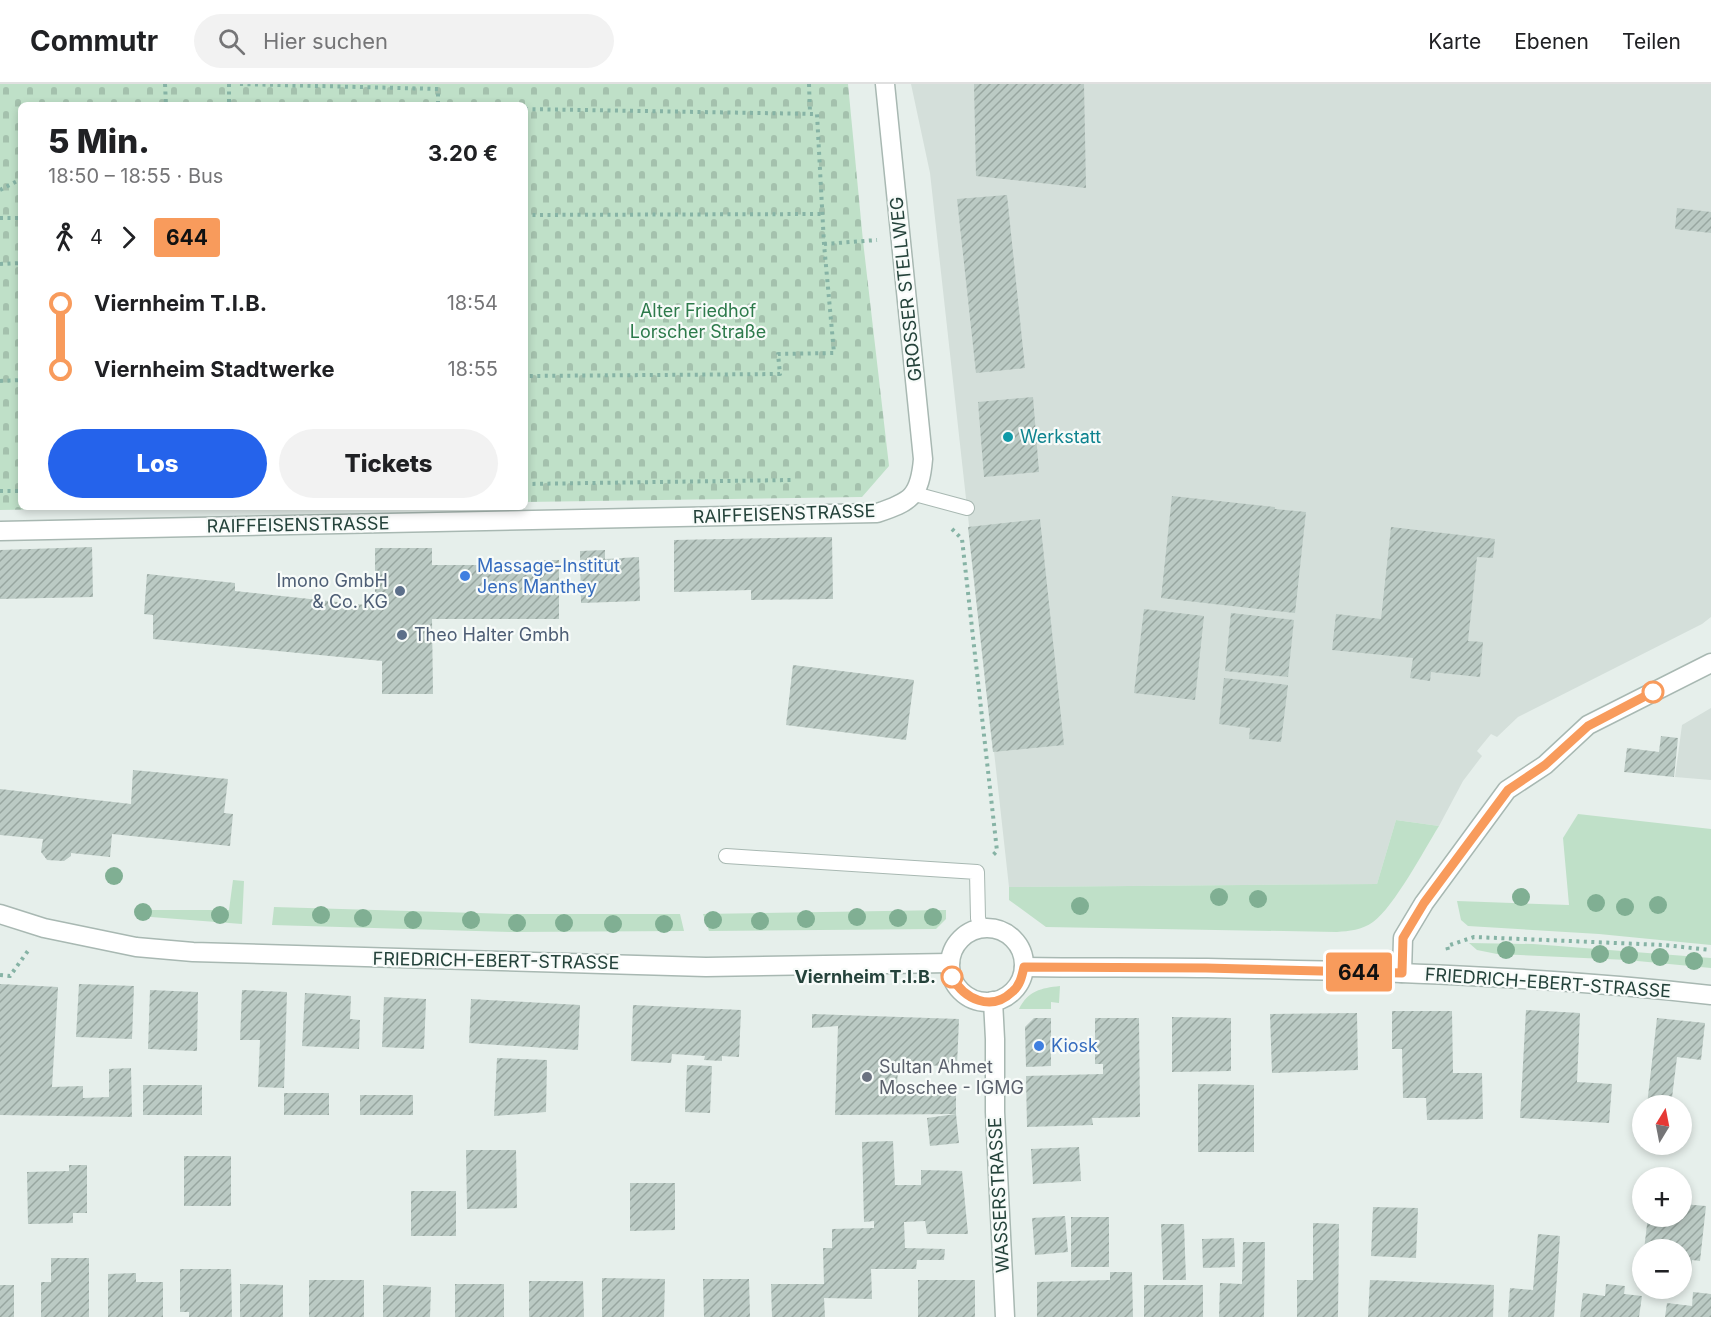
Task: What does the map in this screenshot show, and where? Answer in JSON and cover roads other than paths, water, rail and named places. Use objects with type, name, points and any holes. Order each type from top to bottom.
[{"type":"street","name":"GROSSER STELLWEG","points":[[885,84],[923,459],[921,479],[915,494]]},
{"type":"street","name":"RAIFFEISENSTRASSE","points":[[0,531],[877,513],[898,506],[915,494]]},
{"type":"street","points":[[1402,973],[1403,938],[1424,903],[1508,790],[1545,765],[1588,726],[1711,663]]},
{"type":"street","name":"FRIEDRICH-EBERT-STRASSE","points":[[0,914],[44,928],[135,947],[253,955],[706,966],[950,963]]},
{"type":"street","points":[[981,928],[1002,931],[1012,938],[1020,947],[1024,967],[1020,982],[1012,992],[993,1002],[966,996],[952,977],[950,963],[958,942],[967,933],[981,928]]},
{"type":"street","name":"FRIEDRICH-EBERT-STRASSE","points":[[1024,967],[1206,968],[1402,973],[1711,995]]},
{"type":"street","name":"WASSERSTRASSE","points":[[993,1002],[995,1112],[1005,1317]]},
{"type":"lane","points":[[915,494],[967,508]]},
{"type":"lane","points":[[726,856],[977,872],[978,918],[981,928]]},
{"type":"place","name":"Werkstatt","points":[[1008,437]]},
{"type":"place","name":"Massage-Institut Jens Manthey","points":[[465,576]]},
{"type":"place","name":"Imono GmbH & Co. KG","points":[[400,591]]},
{"type":"place","name":"Theo Halter Gmbh","points":[[402,635]]},
{"type":"place","name":"Viernheim T.I.B.","points":[[952,977]]},
{"type":"place","name":"Kiosk","points":[[1039,1046]]},
{"type":"place","name":"Sultan Ahmet Moschee - IGMG","points":[[867,1077]]},
{"type":"park label","name":"Alter Friedhof Lorscher Straße","points":[[698,321]]}]
